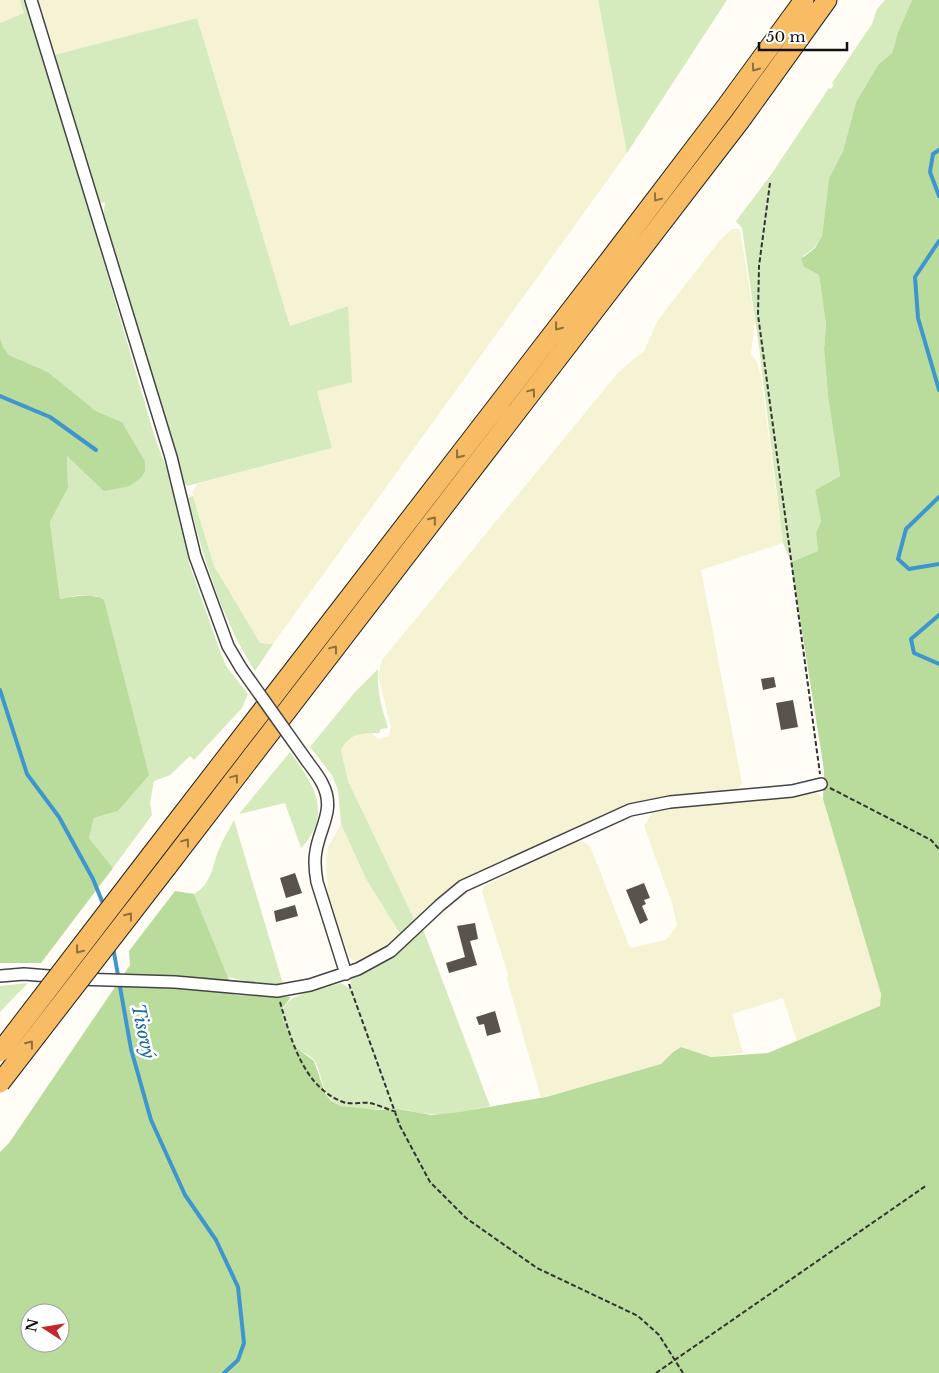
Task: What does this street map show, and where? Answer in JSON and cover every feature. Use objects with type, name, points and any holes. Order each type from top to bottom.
[{"type":"highway","points":[[0,1052],[605,266],[804,0]]},
{"type":"highway","points":[[0,1083],[740,121],[827,0]]},
{"type":"street","points":[[31,0],[171,457],[195,556],[228,646],[241,668],[323,784],[328,800],[328,815],[316,849],[314,866],[317,882],[346,974]]},
{"type":"street","points":[[0,976],[24,974],[277,991],[310,985],[346,974],[391,951],[440,905],[464,886],[630,810],[670,802],[792,791],[821,784]]},
{"type":"path","points":[[770,184],[759,266],[758,315],[821,784],[930,840],[939,849]]},
{"type":"path","points":[[346,974],[400,1126],[430,1182],[466,1218],[538,1268],[638,1316],[659,1335],[683,1373]]},
{"type":"path","points":[[277,991],[290,1035],[308,1074],[324,1093],[345,1103],[370,1104],[396,1112]]},
{"type":"path","points":[[656,1373],[927,1185]]},
{"type":"shaded area","points":[[0,0],[20,0],[25,13],[0,23]]},
{"type":"shaded area","points":[[36,0],[598,0],[627,153],[273,644],[260,643],[214,566],[192,492],[197,484],[332,448],[317,391],[348,306],[290,326],[197,18],[54,55]]},
{"type":"shaded area","points":[[732,229],[739,229],[741,236],[755,321],[751,354],[757,362],[761,377],[783,543],[701,570],[742,783],[735,792],[679,796],[455,885],[437,898],[415,921],[348,781],[341,750],[346,741],[362,733],[371,733],[378,739],[389,736],[391,727],[378,676],[382,660],[617,374],[643,353],[658,320],[720,240]]},
{"type":"shaded area","points":[[818,793],[823,799],[881,994],[881,1006],[797,1041],[783,998],[732,1014],[743,1053],[711,1057],[691,1050],[672,1053],[661,1064],[541,1098],[507,979],[508,974],[482,892],[484,886],[580,840],[590,846],[630,948],[666,940],[677,926],[673,906],[644,826],[653,811],[665,807],[774,799]]},
{"type":"shaded area","points":[[341,824],[366,879],[401,935],[387,947],[360,962],[353,961],[349,956],[328,898],[326,861],[328,847]]},
{"type":"green space","points":[[20,0],[26,0],[34,23],[155,438],[166,467],[190,566],[226,666],[248,694],[242,708],[194,760],[190,756],[170,775],[154,781],[150,803],[152,815],[113,868],[89,838],[94,818],[118,811],[148,774],[97,596],[79,595],[60,599],[50,522],[68,488],[67,456],[130,486],[141,478],[145,472],[145,461],[122,422],[96,411],[48,372],[9,355],[3,347],[0,338],[0,23],[24,13]]},
{"type":"green space","points":[[598,0],[727,0],[627,153]]},
{"type":"green space","points":[[885,0],[912,0],[898,32],[892,53],[878,65],[856,102],[843,151],[829,178],[822,236],[814,248],[803,256],[804,267],[819,275],[826,325],[824,349],[828,396],[840,476],[815,490],[821,521],[816,533],[818,551],[791,562],[783,543],[742,228],[736,221],[770,176],[829,88],[831,89],[834,85],[832,83],[872,24],[877,9]]},
{"type":"green space","points":[[912,0],[939,0],[939,1373],[0,1373],[0,1152],[9,1143],[130,965],[129,951],[175,891],[194,894],[235,995],[291,997],[282,1009],[283,1020],[294,1046],[314,1061],[325,1093],[331,1101],[341,1106],[377,1110],[398,1109],[431,1115],[546,1097],[661,1064],[681,1047],[711,1057],[768,1053],[880,1006],[881,994],[823,799],[824,770],[791,562],[818,551],[816,533],[821,521],[815,490],[840,476],[828,396],[824,349],[826,325],[819,275],[804,267],[801,259],[815,248],[822,236],[829,178],[843,151],[856,102],[878,65],[892,53],[898,32]]},
{"type":"green space","points":[[197,18],[290,326],[348,306],[352,382],[317,391],[332,448],[187,486],[184,483],[103,219],[105,202],[98,203],[54,55]]},
{"type":"green space","points":[[0,338],[3,347],[9,355],[48,372],[96,411],[122,422],[145,461],[145,472],[141,478],[130,486],[104,491],[67,456],[68,488],[50,522],[60,599],[94,596],[104,600],[149,775],[118,811],[94,818],[89,838],[113,868],[41,963],[0,963]]},
{"type":"green space","points":[[193,496],[214,566],[260,643],[273,644],[255,671],[232,630],[215,587],[200,543],[188,498]]},
{"type":"green space","points":[[378,669],[380,698],[388,728],[381,729],[379,733],[362,734],[352,737],[341,750],[348,781],[415,921],[401,935],[366,879],[341,824],[338,790],[332,775],[310,747],[355,692]]},
{"type":"green space","points":[[290,752],[312,787],[318,810],[316,823],[311,835],[301,848],[285,803],[239,814]]},
{"type":"green space","points":[[234,820],[283,984],[266,985],[227,977],[194,894],[208,880],[221,845]]},
{"type":"green space","points":[[423,929],[490,1106],[438,1114],[400,1109],[360,1109],[339,1105],[328,1097],[314,1060],[293,1044],[285,1027],[283,1015],[286,1005],[292,999],[302,994],[341,983],[352,990],[350,979],[382,962]]},
{"type":"green space","points":[[28,983],[0,1012],[0,986]]},
{"type":"building","points":[[774,677],[776,687],[763,690],[761,679]]},
{"type":"building","points":[[793,700],[798,727],[781,730],[776,703]]},
{"type":"building","points":[[295,873],[302,893],[286,898],[280,878]]},
{"type":"building","points":[[644,883],[650,898],[644,900],[646,904],[642,906],[648,920],[640,924],[626,890]]},
{"type":"building","points":[[295,905],[298,916],[276,922],[274,911]]},
{"type":"building","points":[[475,923],[478,939],[470,941],[477,965],[449,973],[446,963],[465,957],[457,926]]},
{"type":"building","points":[[495,1011],[501,1032],[487,1036],[484,1024],[479,1025],[476,1017]]},
{"type":"waterway","points":[[939,150],[933,154],[930,172],[939,196]]},
{"type":"waterway","points":[[939,241],[915,277],[918,318],[939,390]]},
{"type":"waterway","points":[[0,396],[50,417],[96,450]]},
{"type":"waterway","points":[[939,497],[906,529],[898,559],[909,569],[939,564]]},
{"type":"waterway","points":[[939,615],[911,639],[914,653],[939,664]]},
{"type":"waterway","name":"Tisový","points":[[0,690],[27,774],[59,817],[93,879],[104,906]]},
{"type":"waterway","name":"Tisový","points":[[113,947],[131,1049],[151,1120],[185,1195],[216,1240],[238,1287],[244,1343],[238,1360],[224,1373]]}]
